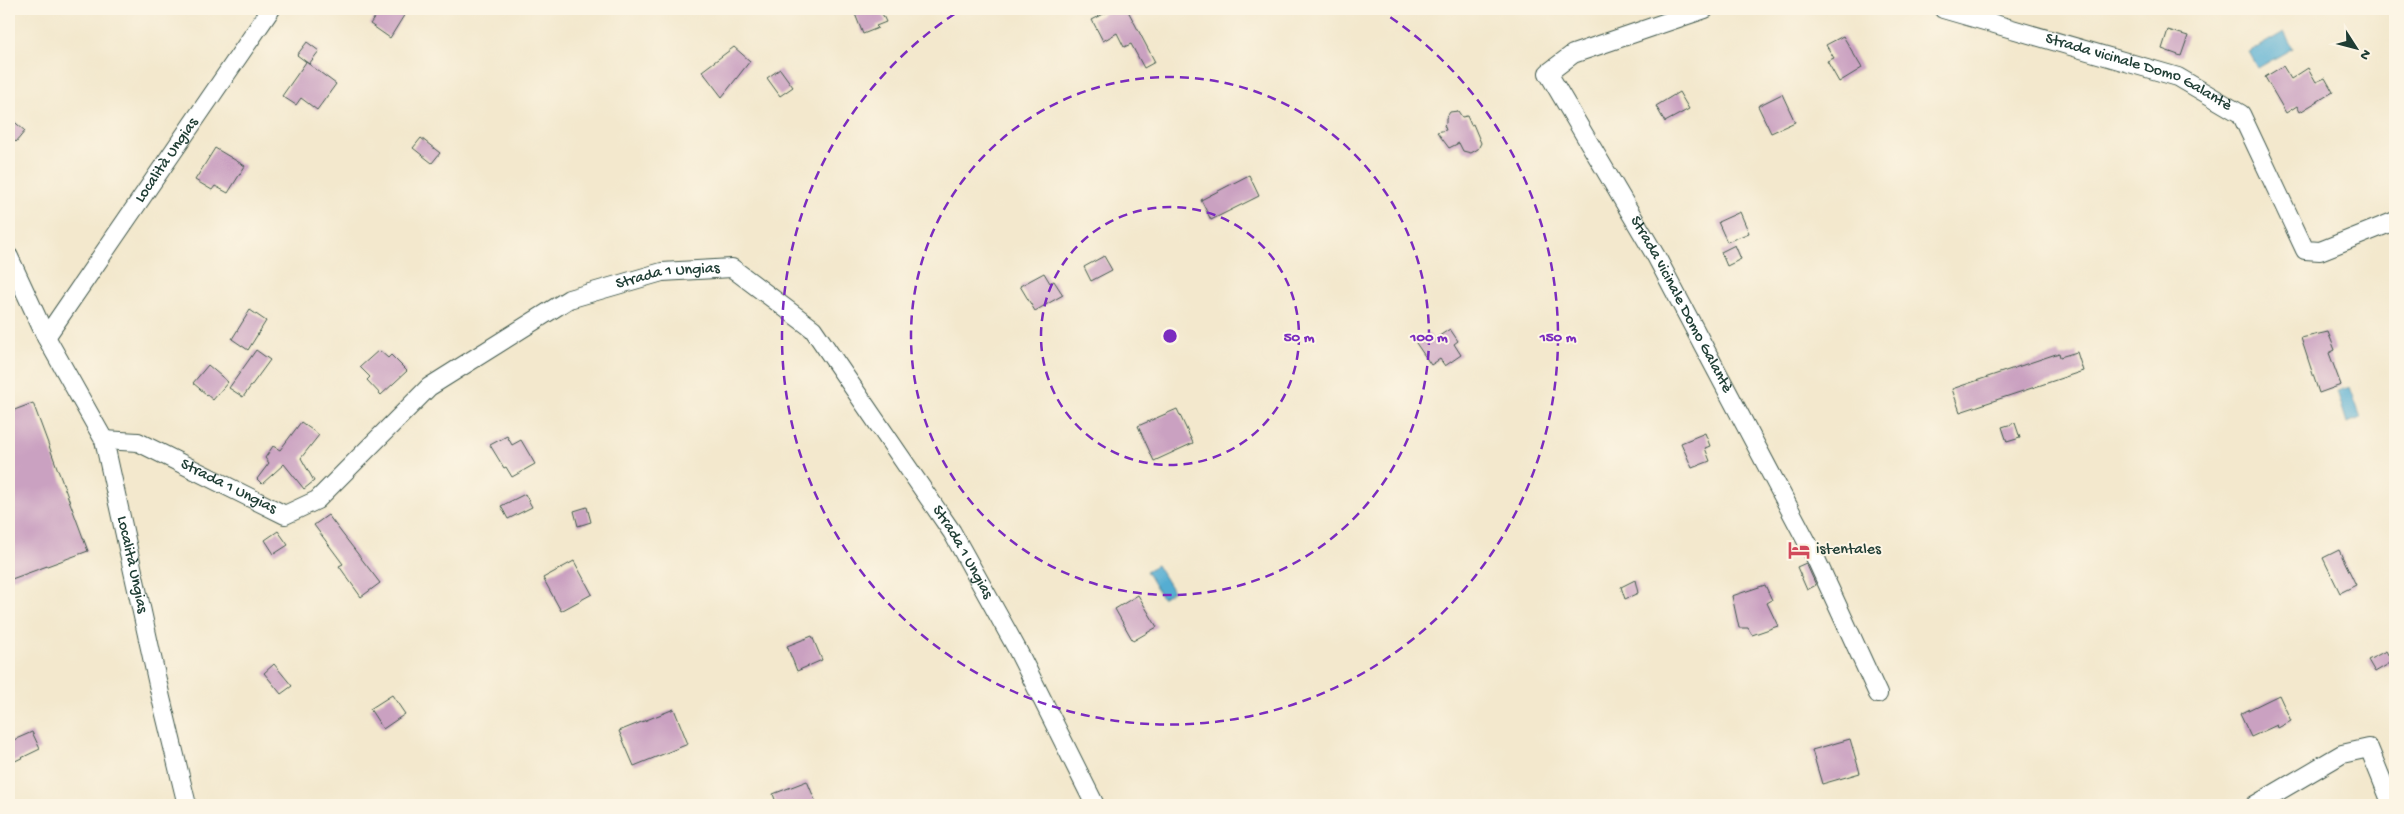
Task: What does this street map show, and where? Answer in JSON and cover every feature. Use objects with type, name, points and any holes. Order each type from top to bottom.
[{"type":"street","name":"Località Ungias","points":[[46,337],[271,9]]},
{"type":"street","name":"Strada vicinale Domo Galantè","points":[[1704,9],[1573,54],[1548,73],[1666,275],[1816,559],[1878,694]]},
{"type":"street","name":"Strada vicinale Domo Galantè","points":[[1943,9],[2170,74],[2241,114],[2306,250],[2320,251],[2395,221]]},
{"type":"street","name":"Località Ungias","points":[[9,257],[46,337],[104,440],[161,698],[187,805]]},
{"type":"street","name":"Strada 1 Ungias","points":[[104,440],[138,442],[285,515],[317,500],[429,386],[569,299],[662,272],[732,268],[813,329],[952,532],[1017,650],[1095,805]]},
{"type":"street","points":[[2255,805],[2342,754],[2369,748],[2392,805]]},
{"type":"water","points":[[2284,32],[2293,48],[2258,68],[2249,52]]},
{"type":"water","points":[[2350,387],[2361,418],[2347,423],[2337,391]]},
{"type":"water","points":[[1157,565],[1173,591],[1162,598],[1146,571]]},
{"type":"building","points":[[381,9],[408,9],[390,38],[370,24]]},
{"type":"building","points":[[853,9],[880,9],[886,22],[876,26],[878,28],[863,34]]},
{"type":"building","points":[[1113,9],[1127,9],[1155,62],[1144,68],[1131,44],[1124,47],[1117,33],[1103,41],[1092,20]]},
{"type":"building","points":[[2168,30],[2188,36],[2181,56],[2162,49]]},
{"type":"building","points":[[1843,36],[1862,68],[1839,82],[1827,61],[1834,58],[1826,45]]},
{"type":"building","points":[[307,42],[319,51],[309,64],[297,55]]},
{"type":"building","points":[[734,47],[750,61],[722,97],[702,71]]},
{"type":"building","points":[[306,62],[336,84],[317,110],[301,98],[296,105],[282,96]]},
{"type":"building","points":[[2283,66],[2291,79],[2308,68],[2316,82],[2325,78],[2333,92],[2300,112],[2297,106],[2286,113],[2265,77]]},
{"type":"building","points":[[780,69],[793,87],[780,96],[767,78]]},
{"type":"building","points":[[1679,92],[1689,109],[1665,122],[1656,106]]},
{"type":"building","points":[[1782,94],[1795,122],[1771,133],[1758,106]]},
{"type":"building","points":[[1458,111],[1462,117],[1467,116],[1471,125],[1473,124],[1481,143],[1478,149],[1471,153],[1463,151],[1459,143],[1449,148],[1437,132],[1446,130],[1444,125],[1450,112]]},
{"type":"building","points":[[9,117],[25,131],[16,142],[9,136]]},
{"type":"building","points":[[421,138],[440,153],[432,163],[413,148]]},
{"type":"building","points":[[215,148],[245,166],[228,193],[215,186],[212,190],[195,180]]},
{"type":"building","points":[[1249,175],[1259,196],[1211,220],[1201,200]]},
{"type":"building","points":[[1740,212],[1749,233],[1727,242],[1718,222]]},
{"type":"building","points":[[1735,245],[1741,259],[1727,266],[1721,252]]},
{"type":"building","points":[[1104,256],[1112,270],[1091,281],[1084,267]]},
{"type":"building","points":[[1044,273],[1050,283],[1054,281],[1063,295],[1035,311],[1020,286]]},
{"type":"building","points":[[250,310],[266,321],[248,350],[232,339]]},
{"type":"building","points":[[1450,329],[1458,341],[1454,344],[1461,355],[1445,366],[1440,359],[1431,365],[1416,343],[1429,334],[1433,340]]},
{"type":"building","points":[[2328,332],[2335,350],[2329,353],[2341,385],[2319,393],[2301,338]]},
{"type":"building","points":[[256,350],[270,360],[243,397],[229,388]]},
{"type":"building","points":[[379,350],[388,358],[391,355],[407,371],[381,395],[367,380],[370,377],[360,367]]},
{"type":"building","points":[[2077,352],[2083,371],[1960,412],[1952,389],[2059,353],[2060,357]]},
{"type":"building","points":[[208,365],[228,382],[213,400],[193,383]]},
{"type":"building","points":[[33,403],[88,551],[9,580],[9,412]]},
{"type":"building","points":[[1177,409],[1193,443],[1154,461],[1138,426]]},
{"type":"building","points":[[301,422],[319,435],[301,458],[314,481],[304,489],[284,464],[262,484],[257,479],[269,463],[265,458],[273,446],[280,450]]},
{"type":"building","points":[[2015,423],[2020,438],[2007,442],[2002,427]]},
{"type":"building","points":[[1705,433],[1710,446],[1705,448],[1710,461],[1692,468],[1681,443]]},
{"type":"building","points":[[507,436],[512,445],[521,440],[535,464],[512,477],[490,445]]},
{"type":"building","points":[[525,494],[532,507],[508,519],[501,506]]},
{"type":"building","points":[[587,507],[591,522],[578,526],[574,511]]},
{"type":"building","points":[[328,515],[380,583],[361,597],[339,566],[343,564],[314,525]]},
{"type":"building","points":[[278,531],[288,545],[274,554],[265,540]]},
{"type":"building","points":[[2339,550],[2356,585],[2340,593],[2323,558]]},
{"type":"building","points":[[574,561],[592,594],[561,611],[543,578]]},
{"type":"building","points":[[1806,563],[1816,585],[1807,590],[1797,567]]},
{"type":"building","points":[[1635,580],[1638,593],[1625,599],[1621,587]]},
{"type":"building","points":[[1765,585],[1772,600],[1767,603],[1778,626],[1752,635],[1748,628],[1739,628],[1732,596]]},
{"type":"building","points":[[1138,595],[1157,627],[1133,641],[1115,609]]},
{"type":"building","points":[[812,636],[822,660],[797,671],[787,646]]},
{"type":"building","points":[[2386,651],[2392,662],[2375,672],[2368,660]]},
{"type":"building","points":[[274,664],[292,686],[281,694],[264,673]]},
{"type":"building","points":[[392,695],[405,714],[383,729],[370,709]]},
{"type":"building","points":[[2279,695],[2291,721],[2278,728],[2277,725],[2251,737],[2240,714]]},
{"type":"building","points":[[674,709],[688,744],[634,766],[619,731]]},
{"type":"building","points":[[32,732],[40,749],[9,764],[9,742]]},
{"type":"building","points":[[1850,739],[1860,773],[1822,784],[1812,750]]},
{"type":"building","points":[[807,781],[817,805],[777,805],[773,794]]},
{"type":"place","name":"istentales","points":[[1799,550]]}]
